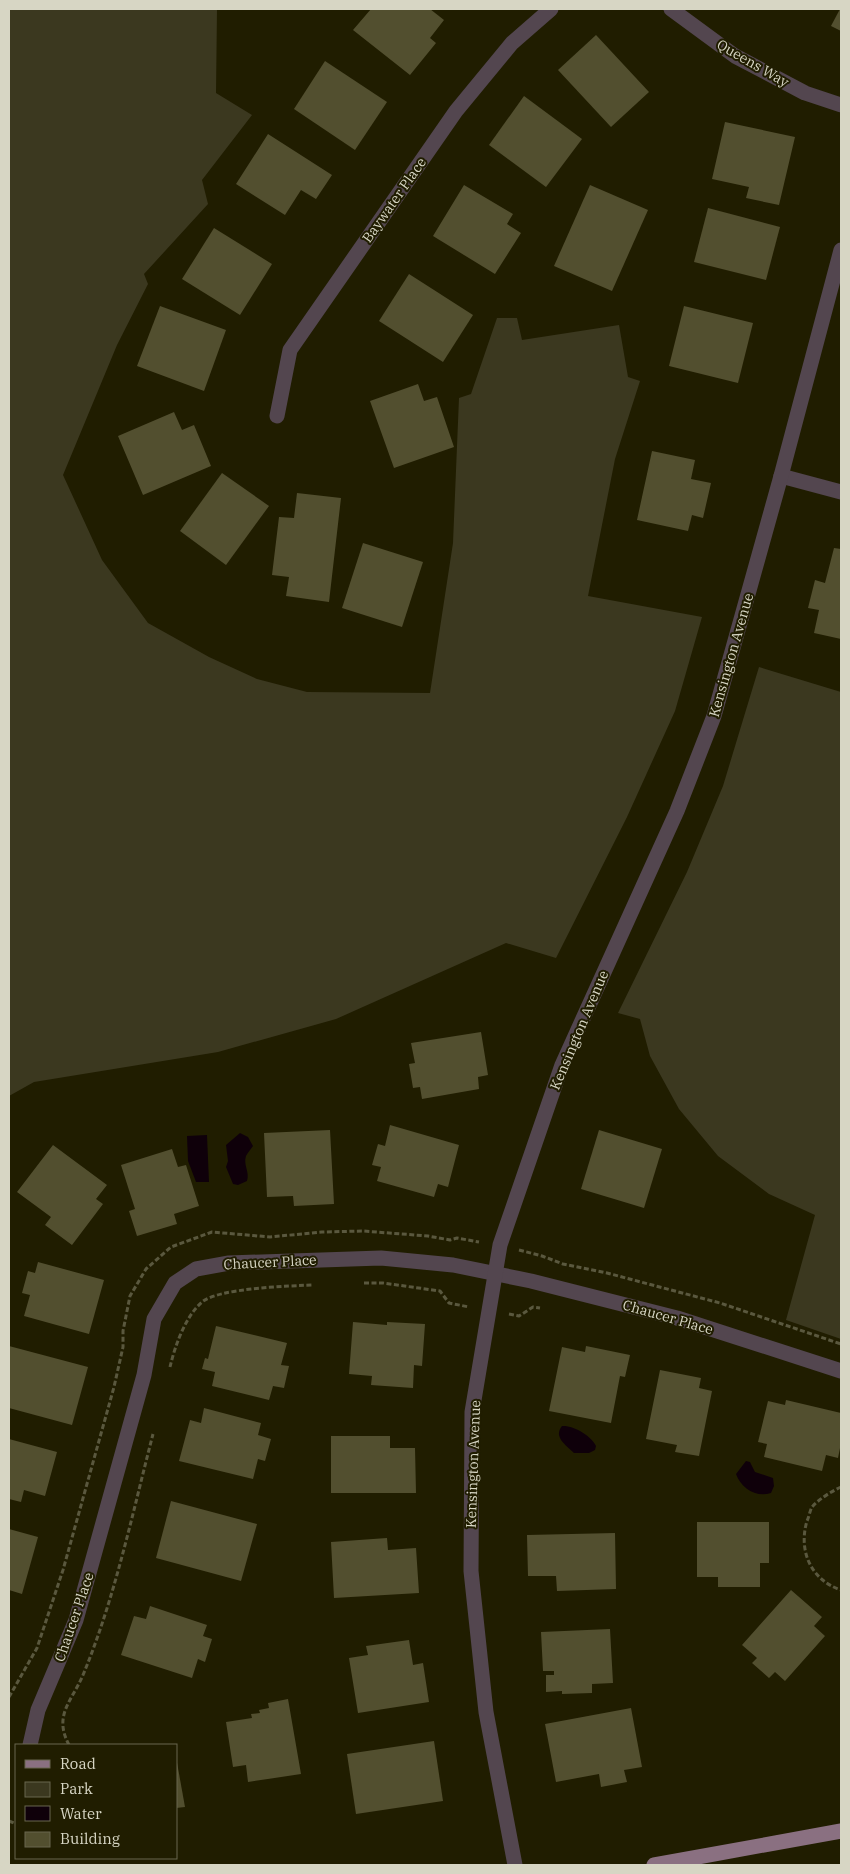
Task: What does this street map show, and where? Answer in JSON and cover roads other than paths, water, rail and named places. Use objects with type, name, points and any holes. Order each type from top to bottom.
[{"type":"main road","points":[[654,1865],[841,1831]]},
{"type":"street","name":"Baywater Place","points":[[278,416],[290,350],[456,110],[512,42],[551,9]]},
{"type":"street","name":"Queens Way","points":[[671,9],[735,56],[805,93],[841,105]]},
{"type":"street","name":"Kensington Avenue","points":[[514,1865],[486,1712],[471,1571],[472,1412],[500,1245],[562,1065],[677,811],[714,716],[781,476],[841,250]]},
{"type":"street","points":[[781,476],[841,492]]},
{"type":"street","name":"Chaucer Place","points":[[30,1744],[38,1710],[76,1620],[144,1375],[154,1319],[174,1283],[196,1269],[229,1263],[381,1258],[453,1265],[531,1281],[677,1318],[841,1371]]},
{"type":"water","points":[[240,1133],[248,1137],[253,1146],[245,1159],[248,1175],[247,1181],[238,1185],[233,1184],[226,1167],[228,1161],[226,1145]]},
{"type":"water","points":[[207,1135],[209,1182],[196,1182],[188,1161],[187,1136]]},
{"type":"water","points":[[562,1426],[577,1429],[586,1435],[594,1442],[595,1450],[589,1453],[574,1453],[564,1444],[560,1437],[559,1434]]},
{"type":"water","points":[[746,1461],[750,1462],[755,1472],[773,1478],[774,1486],[771,1493],[755,1493],[741,1484],[736,1474]]}]
